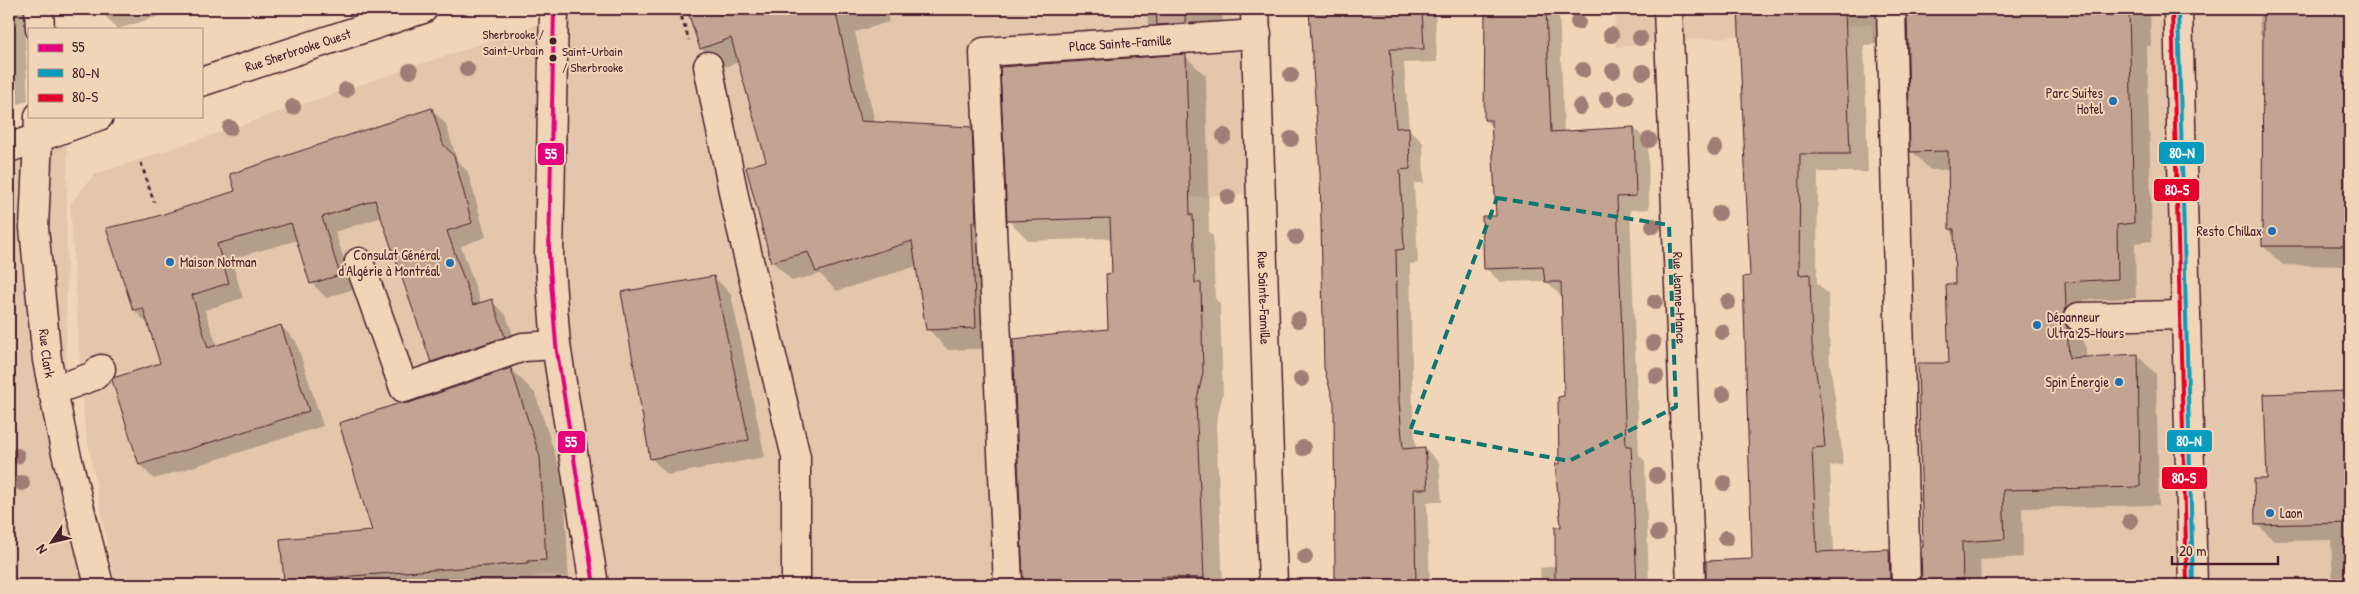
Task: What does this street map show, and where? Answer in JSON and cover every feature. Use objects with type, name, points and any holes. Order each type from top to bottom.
[{"type":"street","points":[[39,9],[40,28]]},
{"type":"street","name":"Rue Sherbrooke Ouest","points":[[202,82],[423,9]]},
{"type":"street","points":[[554,9],[549,255],[556,345],[594,585]]},
{"type":"street","name":"Rue Jeanne-Mance","points":[[1668,9],[1691,585]]},
{"type":"street","points":[[1892,9],[1906,585]]},
{"type":"street","points":[[2178,9],[2193,585]]},
{"type":"street","name":"Place Sainte-Famille","points":[[1008,585],[984,52],[1256,21]]},
{"type":"street","name":"Rue Sainte-Famille","points":[[1256,21],[1273,585]]},
{"type":"street","points":[[708,66],[736,206],[796,457],[796,585]]},
{"type":"street","points":[[9,148],[38,127],[88,118]]},
{"type":"street","name":"Rue Clark","points":[[38,127],[34,228],[47,360],[52,391],[98,585]]},
{"type":"street","points":[[359,262],[404,388],[523,348],[556,345]]},
{"type":"street","points":[[2079,316],[2186,315]]},
{"type":"street","points":[[52,391],[94,376],[102,369]]},
{"type":"path","points":[[679,9],[689,41]]},
{"type":"path","points":[[141,163],[154,202]]},
{"type":"highlighted area","points":[[1497,198],[1669,225],[1676,407],[1569,461],[1410,431]]},
{"type":"shaded area","points":[[584,9],[1273,9],[1271,192],[990,211],[1005,585],[647,585],[544,574],[504,585],[115,585],[84,421],[70,204],[94,175]]},
{"type":"shaded area","points":[[1615,9],[2350,9],[2350,585],[1921,585],[1879,78],[1871,24],[1616,47]]},
{"type":"shaded area","points":[[67,135],[66,415],[94,585],[9,585],[9,155]]},
{"type":"building","points":[[687,9],[835,9],[860,121],[972,127],[976,222],[972,222],[976,328],[926,330],[912,241],[816,272],[808,252],[771,262],[746,167],[766,161],[731,38],[700,49]]},
{"type":"building","points":[[1156,9],[1185,9],[1185,23],[1157,25]]},
{"type":"building","points":[[1309,9],[1422,9],[1424,49],[1390,49],[1396,128],[1409,127],[1410,169],[1400,170],[1404,249],[1396,250],[1399,400],[1403,449],[1425,447],[1428,489],[1414,489],[1416,585],[1335,585],[1334,403],[1324,368],[1320,173]]},
{"type":"building","points":[[1546,9],[1551,132],[1634,127],[1636,196],[1617,197],[1626,446],[1631,446],[1637,585],[1555,585],[1555,527],[1561,527],[1555,464],[1559,464],[1558,397],[1564,396],[1561,282],[1545,282],[1543,267],[1484,269],[1482,216],[1496,216],[1491,120],[1484,120],[1485,10]]},
{"type":"building","points":[[1738,9],[1845,9],[1850,154],[1800,154],[1799,275],[1810,274],[1812,345],[1825,447],[1812,448],[1817,552],[1889,549],[1890,585],[1706,585],[1706,561],[1752,559],[1743,277],[1750,276]]},
{"type":"building","points":[[1907,9],[2129,9],[2134,223],[2117,225],[2118,279],[2065,282],[2066,308],[2063,318],[2067,327],[2069,358],[2138,354],[2140,487],[2003,490],[2005,539],[1962,542],[1963,585],[1922,585],[1921,547],[1923,547],[1918,363],[1949,363],[1946,284],[1955,284],[1954,229],[1949,229],[1948,151],[1910,152]]},
{"type":"building","points":[[2263,9],[2350,9],[2350,246],[2262,246]]},
{"type":"building","points":[[1186,54],[1190,215],[1193,215],[1195,283],[1201,283],[1203,373],[1196,403],[1204,578],[1161,577],[1161,585],[1045,585],[1044,582],[1023,581],[1013,339],[1108,329],[1106,274],[1112,273],[1110,218],[1007,221],[1000,67]]},
{"type":"building","points":[[432,108],[443,144],[454,156],[472,223],[447,231],[473,305],[492,299],[505,337],[431,362],[375,200],[322,217],[340,275],[310,284],[291,223],[217,244],[229,283],[192,295],[208,348],[281,325],[309,411],[139,465],[112,380],[113,378],[160,363],[143,308],[133,310],[106,228],[148,219],[235,191],[230,174]]},
{"type":"building","points":[[714,276],[749,440],[650,459],[621,292]]},
{"type":"building","points":[[511,368],[540,457],[546,560],[528,561],[528,563],[284,581],[280,539],[372,531],[339,423],[400,403],[409,403]]},
{"type":"building","points":[[2350,391],[2350,523],[2255,525],[2254,479],[2267,479],[2264,394]]},
{"type":"transit line","name":"55","points":[[554,9],[549,255],[556,345],[594,585]]},
{"type":"transit line","name":"80-S","points":[[2172,9],[2187,585]]},
{"type":"transit line","name":"80-N","points":[[2178,9],[2193,585]]},
{"type":"place","name":"Sherbrooke / Saint-Urbain","points":[[553,41]]},
{"type":"place","name":"Saint-Urbain / Sherbrooke","points":[[553,58]]},
{"type":"place","name":"Parc Suites Hotel","points":[[2113,101]]},
{"type":"place","name":"Resto Chillax","points":[[2272,231]]},
{"type":"place","name":"Maison Notman","points":[[170,262]]},
{"type":"place","name":"Consulat Général d'Algérie à Montréal","points":[[450,263]]},
{"type":"place","name":"Dépanneur Ultra 25-Hours","points":[[2037,325]]},
{"type":"place","name":"Spin Énergie","points":[[2119,382]]},
{"type":"place","name":"Laon","points":[[2270,513]]}]
